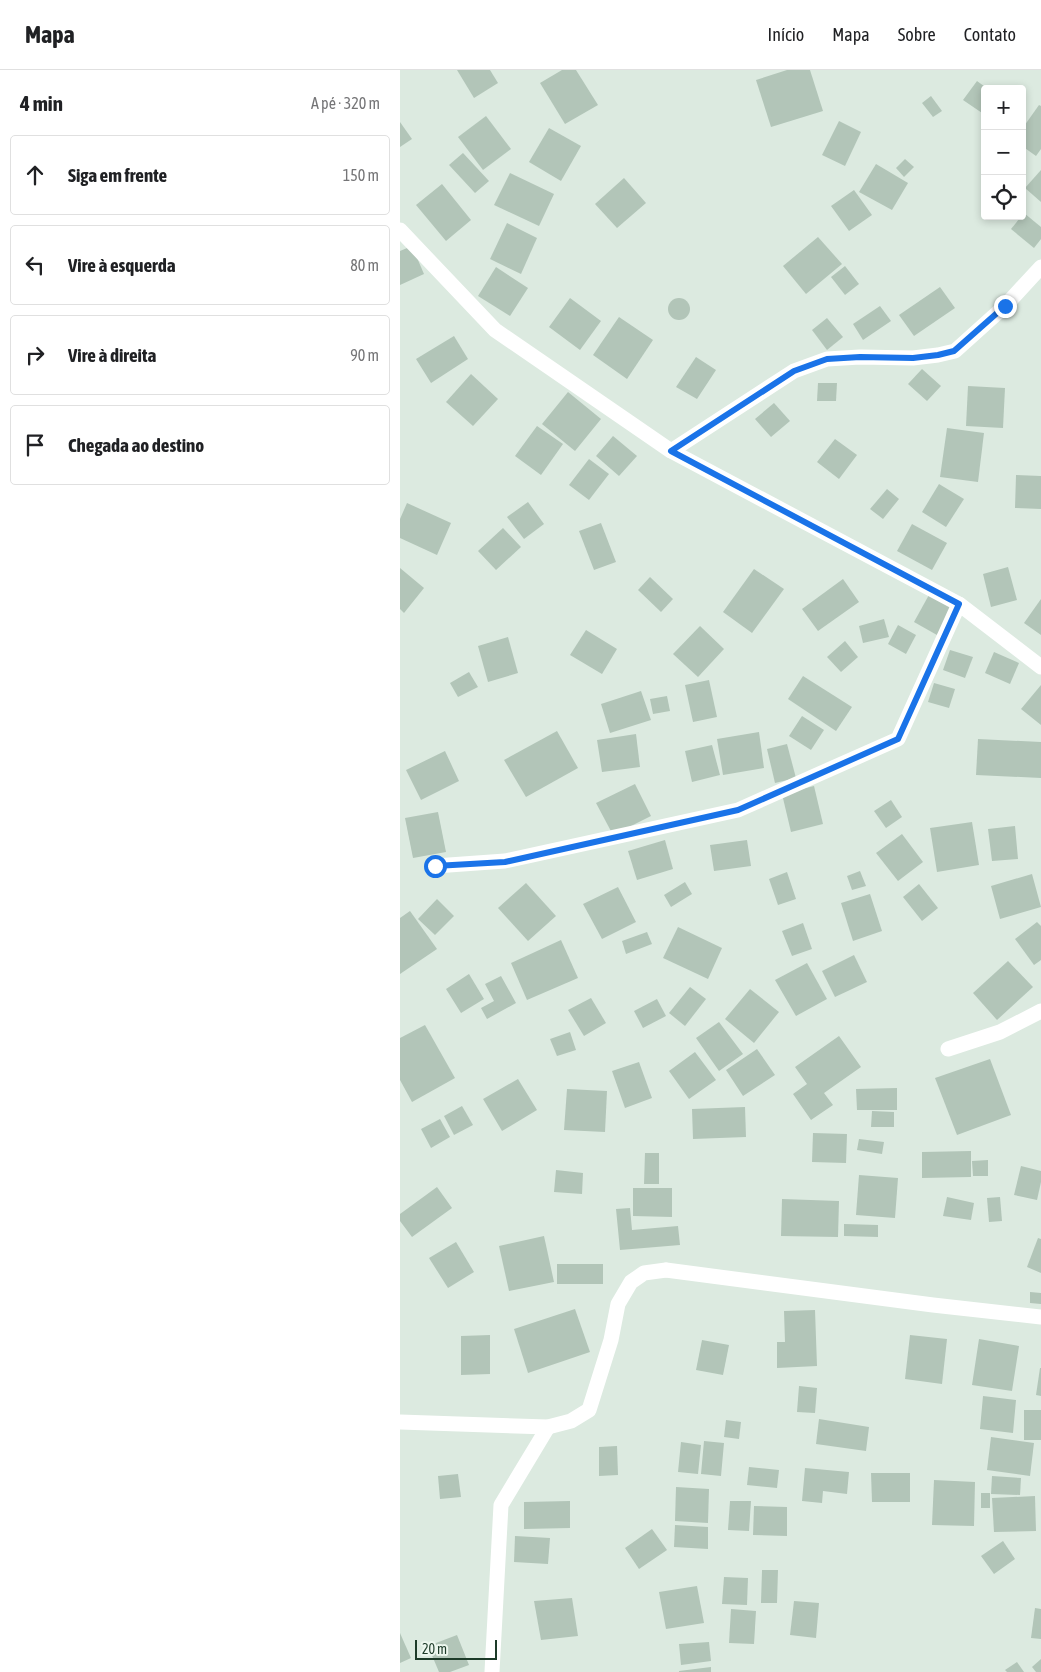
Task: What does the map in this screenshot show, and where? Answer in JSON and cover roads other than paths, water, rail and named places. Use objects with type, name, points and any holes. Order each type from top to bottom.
[{"type":"street","points":[[400,230],[495,330],[671,451],[959,604],[1041,667]]},
{"type":"street","points":[[671,451],[794,371],[827,359],[860,357],[913,358],[954,351],[1005,306],[1041,267]]},
{"type":"street","points":[[435,866],[505,862],[738,810],[898,739],[959,604]]},
{"type":"street","points":[[948,1049],[1000,1032],[1041,1011]]},
{"type":"street","points":[[400,1422],[548,1427],[571,1421],[589,1410],[611,1340],[618,1304],[631,1282],[644,1273],[666,1270],[933,1305],[1041,1317]]},
{"type":"street","points":[[492,1672],[501,1505],[548,1427]]}]
